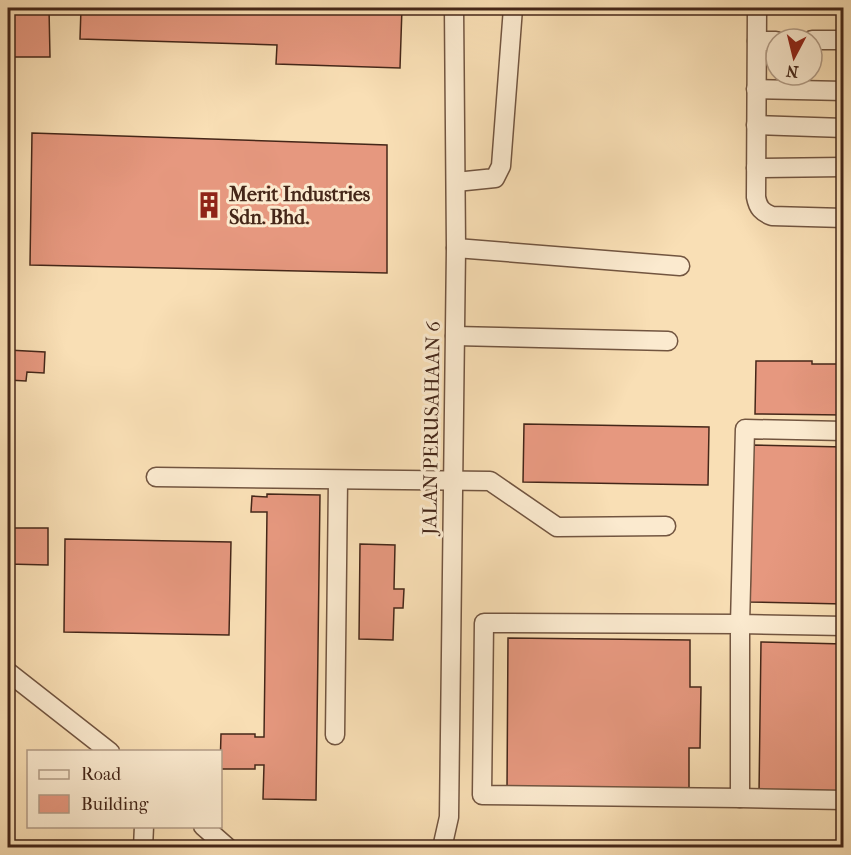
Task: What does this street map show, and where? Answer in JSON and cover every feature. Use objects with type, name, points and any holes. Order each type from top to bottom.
[{"type":"street","name":"JALAN PERUSAHAAN 6","points":[[442,848],[449,818],[456,248],[454,8]]},
{"type":"street","points":[[456,182],[486,181],[495,178],[501,166],[513,8]]},
{"type":"street","points":[[757,8],[756,197],[758,206],[763,213],[772,216],[843,218]]},
{"type":"street","points":[[824,40],[843,40]]},
{"type":"street","points":[[757,41],[764,41]]},
{"type":"street","points":[[756,89],[843,91]]},
{"type":"street","points":[[756,125],[843,128]]},
{"type":"street","points":[[756,168],[843,167]]},
{"type":"street","points":[[456,248],[680,266]]},
{"type":"street","points":[[455,336],[668,341]]},
{"type":"street","points":[[740,798],[740,624],[745,429],[843,431]]},
{"type":"street","points":[[156,477],[490,481],[557,527],[666,526]]},
{"type":"street","points":[[336,735],[338,480]]},
{"type":"street","points":[[843,626],[484,623],[482,795],[843,800]]},
{"type":"street","points":[[8,672],[107,750]]},
{"type":"street","points":[[143,848],[144,828]]},
{"type":"street","points":[[205,828],[228,848]]},
{"type":"building","points":[[8,8],[49,8],[50,57],[8,57]]},
{"type":"building","points":[[81,8],[402,8],[400,68],[276,64],[277,45],[80,39]]},
{"type":"building","name":"Merit Industries Sdn. Bhd.","points":[[32,133],[387,145],[387,273],[30,265]]},
{"type":"building","points":[[8,350],[45,352],[44,373],[27,372],[26,381],[8,380]]},
{"type":"building","points":[[756,361],[812,361],[812,364],[844,364],[844,415],[755,414]]},
{"type":"building","points":[[524,424],[709,427],[708,485],[523,482]]},
{"type":"building","points":[[753,445],[844,447],[844,604],[750,602]]},
{"type":"building","points":[[267,494],[320,495],[316,800],[263,799],[264,765],[255,765],[255,769],[222,769],[221,734],[255,734],[255,737],[264,737],[267,512],[251,512],[252,496],[267,497]]},
{"type":"building","points":[[8,528],[48,528],[48,565],[8,564]]},
{"type":"building","points":[[65,539],[231,542],[229,635],[64,632]]},
{"type":"building","points":[[360,544],[395,545],[394,589],[404,589],[403,608],[394,608],[393,640],[359,639]]},
{"type":"building","points":[[508,638],[690,640],[690,687],[701,687],[700,748],[689,748],[689,792],[507,790]]},
{"type":"building","points":[[761,642],[844,644],[844,794],[759,793]]},
{"type":"place","name":"Merit Industries Sdn. Bhd.","points":[[209,205]]}]
